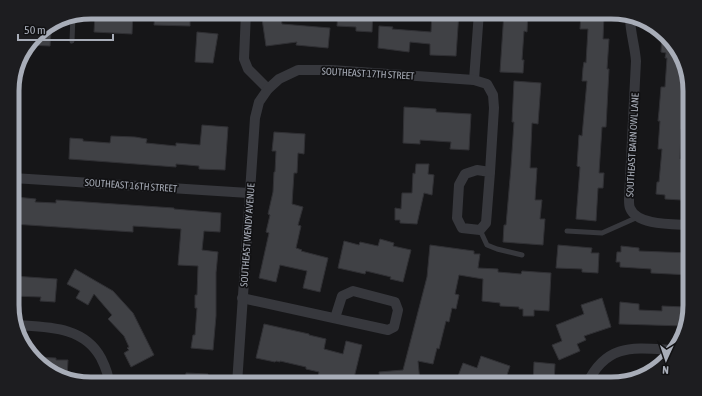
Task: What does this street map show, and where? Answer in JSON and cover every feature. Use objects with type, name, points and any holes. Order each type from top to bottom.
[{"type":"street","points":[[246,19],[244,59],[248,69],[268,89]]},
{"type":"street","points":[[478,19],[474,80],[487,84],[493,95],[494,108],[490,172],[486,223],[480,230],[462,228],[457,218],[460,185],[465,174],[477,170],[490,172]]},
{"type":"street","name":"SOUTHEAST BARN OWL LANE","points":[[630,21],[630,30],[634,44],[636,61],[629,198],[630,208],[638,217]]},
{"type":"street","name":"SOUTHEAST 17TH STREET","points":[[268,89],[279,79],[298,70],[331,70],[474,80]]},
{"type":"street","name":"SOUTHEAST WENDY AVENUE","points":[[237,377],[255,118],[259,102],[268,89]]},
{"type":"street","name":"SOUTHEAST 16TH STREET","points":[[19,178],[249,193]]},
{"type":"street","points":[[638,217],[651,222],[683,224]]},
{"type":"street","points":[[242,298],[388,330],[394,327],[398,310],[395,302],[353,291],[342,296],[335,318]]},
{"type":"street","points":[[22,325],[60,328],[75,333],[87,341],[98,352],[105,365],[108,377]]},
{"type":"street","points":[[590,377],[603,360],[616,352],[634,348],[646,349]]},
{"type":"lane","points":[[72,41],[73,21]]},
{"type":"lane","points":[[567,231],[602,233],[638,217]]},
{"type":"lane","points":[[480,230],[487,246],[522,255]]},
{"type":"building","points":[[95,19],[133,19],[132,34],[94,32]]},
{"type":"building","points":[[154,19],[190,19],[190,26],[154,25]]},
{"type":"building","points":[[262,19],[281,19],[282,24],[330,28],[328,48],[296,45],[297,42],[266,46]]},
{"type":"building","points":[[338,19],[373,19],[372,32],[356,31],[356,27],[337,26]]},
{"type":"building","points":[[432,19],[459,19],[456,56],[430,55],[430,44],[410,42],[409,52],[378,48],[379,26],[393,27],[392,29],[431,32]]},
{"type":"building","points":[[504,19],[528,19],[527,32],[524,31],[522,60],[524,60],[523,73],[500,72]]},
{"type":"building","points":[[581,19],[604,19],[603,39],[609,39],[606,127],[602,127],[599,173],[604,173],[603,188],[598,188],[596,221],[576,219],[580,167],[577,166],[579,135],[582,136],[587,81],[582,81],[584,62],[586,63],[588,29],[580,29]]},
{"type":"building","points":[[50,32],[50,46],[35,45]]},
{"type":"building","points":[[197,32],[218,34],[213,63],[195,62]]},
{"type":"building","points":[[662,40],[676,59],[682,77],[683,129],[681,129],[680,159],[683,159],[681,200],[665,199],[665,195],[656,194],[657,182],[659,182],[662,149],[658,149],[660,121],[658,121],[661,87],[665,87],[667,58],[665,58],[666,53],[661,52]]},
{"type":"building","points":[[514,81],[541,83],[538,124],[532,123],[530,168],[537,168],[535,200],[542,200],[540,219],[545,219],[543,245],[503,242],[511,167],[514,122],[512,122]]},
{"type":"building","points":[[404,107],[436,109],[436,112],[471,114],[469,150],[450,149],[451,142],[420,140],[420,144],[403,143]]},
{"type":"building","points":[[202,125],[228,127],[225,170],[199,169],[199,166],[176,164],[176,167],[69,159],[70,138],[83,139],[83,141],[110,143],[111,136],[135,137],[147,139],[146,143],[176,146],[176,143],[200,145]]},
{"type":"building","points":[[274,132],[305,134],[304,154],[298,153],[297,173],[294,173],[292,204],[303,207],[298,225],[301,226],[296,248],[302,250],[301,251],[328,258],[320,292],[303,288],[307,271],[280,265],[276,282],[259,278],[269,233],[266,232],[270,215],[268,214],[273,192],[275,172],[276,151],[272,151]]},
{"type":"building","points":[[416,164],[429,164],[428,174],[434,175],[432,195],[424,193],[417,224],[400,223],[400,220],[395,220],[395,208],[401,209],[402,193],[412,193],[413,173],[415,174]]},
{"type":"building","points":[[19,197],[36,199],[35,202],[56,203],[56,200],[174,208],[221,213],[220,232],[204,231],[202,250],[218,252],[216,273],[216,316],[213,350],[191,348],[193,335],[195,335],[197,308],[195,308],[195,295],[197,295],[198,266],[178,265],[181,229],[133,226],[133,232],[19,224]]},
{"type":"building","points":[[380,239],[394,243],[393,246],[411,250],[403,282],[390,279],[391,277],[366,271],[365,274],[338,268],[344,241],[359,245],[360,242],[378,246]]},
{"type":"building","points":[[430,245],[474,251],[474,254],[480,254],[478,268],[498,269],[498,272],[521,274],[522,271],[551,273],[549,311],[534,310],[534,316],[523,316],[523,309],[519,309],[519,307],[500,306],[500,303],[482,301],[483,279],[459,275],[455,294],[459,295],[456,309],[452,308],[449,322],[446,321],[439,349],[437,348],[433,364],[418,361],[420,377],[379,377],[379,372],[403,370],[427,277]]},
{"type":"building","points":[[558,245],[592,248],[591,253],[599,253],[598,273],[582,272],[582,269],[556,268]]},
{"type":"building","points":[[621,246],[639,248],[639,251],[683,253],[683,275],[651,273],[651,269],[620,267],[620,262],[616,262],[617,252],[621,252]]},
{"type":"building","points":[[75,269],[113,291],[133,313],[154,355],[131,367],[124,353],[129,350],[127,348],[129,347],[124,336],[108,319],[112,315],[94,294],[88,305],[76,298],[80,291],[67,284]]},
{"type":"building","points":[[19,276],[57,279],[55,302],[40,301],[41,297],[19,296]]},
{"type":"building","points":[[602,298],[611,327],[584,336],[586,340],[577,344],[580,351],[559,360],[552,345],[562,341],[556,325],[584,314],[581,305]]},
{"type":"building","points":[[620,302],[639,304],[639,310],[662,311],[662,306],[683,307],[680,326],[619,324]]},
{"type":"building","points":[[264,324],[326,339],[324,349],[343,354],[346,341],[362,345],[354,377],[322,377],[318,376],[319,372],[306,369],[306,367],[280,361],[275,362],[256,358]]},
{"type":"building","points":[[481,356],[510,366],[506,377],[458,377],[463,363],[477,368]]},
{"type":"building","points":[[42,357],[56,358],[56,360],[68,360],[67,373]]},
{"type":"building","points":[[534,362],[555,364],[554,377],[533,377]]},
{"type":"building","points":[[186,373],[208,374],[208,377],[186,377]]}]
